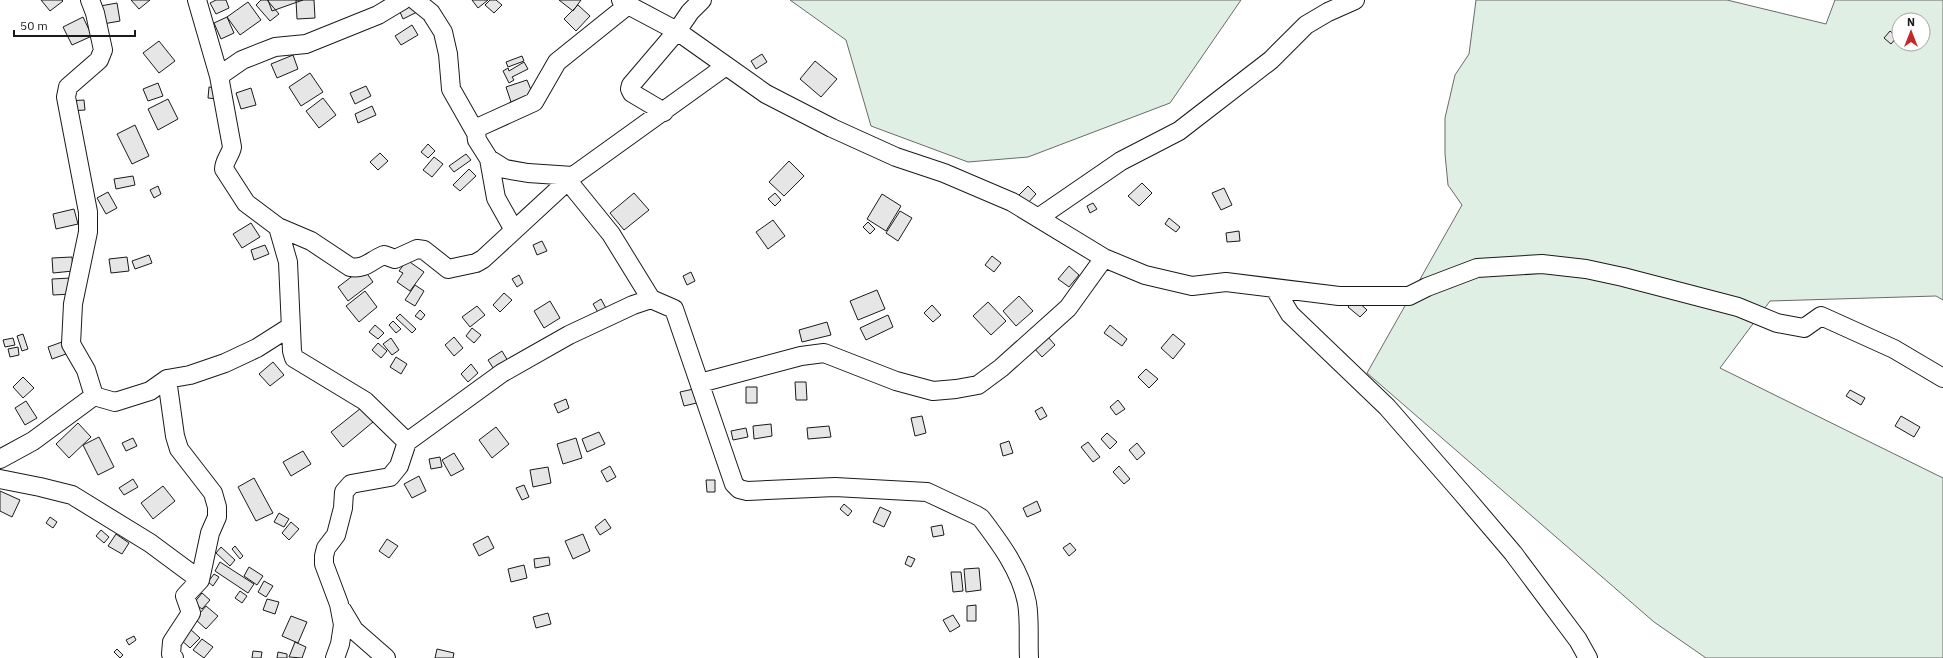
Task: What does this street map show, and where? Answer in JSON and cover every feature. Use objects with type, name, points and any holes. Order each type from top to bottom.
[{"type":"street","points":[[90,0],[95,13],[103,50],[100,60],[68,87],[66,97],[88,212],[88,232],[73,304],[71,344],[86,370],[94,396]]},
{"type":"street","points":[[197,0],[218,76],[232,147],[231,153],[224,164],[224,169],[246,203],[278,227],[311,241],[350,268],[357,269],[363,268],[384,255],[395,260],[421,248],[445,267],[452,269],[483,259],[571,179],[726,66]]},
{"type":"street","points":[[1038,218],[1120,161],[1179,131],[1271,60],[1306,26],[1328,12],[1355,0]]},
{"type":"street","points":[[218,76],[242,60],[276,47],[306,44],[378,15],[403,1],[431,13],[443,32],[448,54],[451,89],[476,133],[477,140],[489,159],[496,198],[514,230]]},
{"type":"street","points":[[476,133],[479,127],[534,102],[557,62],[624,3],[677,31],[766,94],[832,128],[896,157],[944,173],[1012,202],[1104,258],[1145,275],[1192,286],[1226,282],[1339,296],[1409,296],[1427,287],[1477,268],[1542,264],[1586,269],[1692,294],[1738,307],[1777,323],[1804,328],[1821,316],[1894,349],[1943,378]]},
{"type":"street","points":[[664,112],[632,93],[630,89],[631,85],[677,31],[691,4]]},
{"type":"street","points":[[489,159],[505,169],[571,179],[611,234],[651,299],[674,309],[734,484],[738,489],[747,491],[835,487],[927,492],[981,518],[1005,550],[1021,582],[1027,605],[1029,658]]},
{"type":"street","points":[[278,227],[288,262],[290,327],[294,358],[365,401],[407,442]]},
{"type":"street","points":[[700,383],[801,356],[824,353],[896,381],[933,391],[978,385],[1002,368],[1068,308],[1104,258]]},
{"type":"street","points":[[1275,289],[1290,314],[1387,407],[1513,554],[1578,640],[1588,658]]},
{"type":"street","points":[[386,658],[354,630],[339,604],[324,564],[326,548],[336,535],[343,508],[344,492],[351,484],[390,477],[398,466],[407,442],[502,373],[569,335],[633,305],[651,299]]},
{"type":"street","points":[[94,396],[115,402],[150,391],[167,379],[190,375],[226,363],[257,348],[290,327]]},
{"type":"street","points":[[167,379],[175,436],[179,449],[213,493],[217,507],[217,517],[210,533],[200,580],[185,596],[191,613],[172,642],[171,654],[174,658]]},
{"type":"street","points":[[0,459],[33,441],[94,396]]},
{"type":"street","points":[[0,479],[72,495],[150,542],[200,580]]},
{"type":"street","points":[[335,658],[340,644],[343,625],[339,604]]},
{"type":"green space","points":[[790,0],[1241,0],[1170,103],[1028,157],[968,162],[871,126],[846,40]]},
{"type":"green space","points":[[1476,0],[1727,0],[1826,24],[1835,0],[1943,0],[1943,300],[1936,296],[1770,301],[1720,368],[1943,478],[1943,658],[1706,658],[1654,622],[1367,373],[1462,205],[1448,185],[1445,154],[1445,118],[1455,75],[1469,54]]},
{"type":"building","points":[[41,0],[62,0],[63,1],[50,11]]},
{"type":"building","points":[[131,0],[150,0],[139,9]]},
{"type":"building","points":[[216,0],[226,0],[229,8],[216,14],[210,3]]},
{"type":"building","points":[[261,0],[267,0],[279,14],[270,21],[256,5]]},
{"type":"building","points":[[268,0],[303,0],[272,11]]},
{"type":"building","points":[[296,0],[314,0],[315,18],[297,19]]},
{"type":"building","points":[[472,0],[488,0],[478,8]]},
{"type":"building","points":[[490,0],[496,0],[502,5],[494,13],[485,5]]},
{"type":"building","points":[[559,0],[581,0],[573,11]]},
{"type":"building","points":[[248,2],[261,20],[240,35],[227,17]]},
{"type":"building","points":[[117,3],[120,21],[103,24],[100,6]]},
{"type":"building","points":[[413,5],[417,12],[403,19],[400,12]]},
{"type":"building","points":[[578,5],[590,16],[576,31],[564,19]]},
{"type":"building","points":[[83,17],[92,36],[72,45],[63,27]]},
{"type":"building","points":[[227,17],[234,33],[221,39],[214,23]]},
{"type":"building","points":[[412,25],[418,35],[401,45],[395,36]]},
{"type":"building","points":[[1890,31],[1891,32],[1891,44],[1884,38]]},
{"type":"building","points":[[159,41],[175,61],[159,73],[143,53]]},
{"type":"building","points":[[762,54],[767,62],[756,69],[751,61]]},
{"type":"building","points":[[293,55],[298,69],[277,78],[271,64]]},
{"type":"building","points":[[522,56],[524,61],[508,67],[506,62]]},
{"type":"building","points":[[815,61],[837,79],[821,97],[800,79]]},
{"type":"building","points":[[524,62],[528,69],[512,77],[514,80],[509,83],[503,71],[508,68],[509,71]]},
{"type":"building","points":[[310,73],[323,92],[301,106],[289,87]]},
{"type":"building","points":[[527,80],[534,97],[512,105],[506,87]]},
{"type":"building","points":[[158,83],[163,96],[148,101],[143,89]]},
{"type":"building","points":[[366,86],[371,96],[355,104],[350,93]]},
{"type":"building","points":[[209,87],[218,88],[217,99],[208,98]]},
{"type":"building","points":[[251,88],[256,105],[241,109],[236,93]]},
{"type":"building","points":[[323,98],[336,115],[319,128],[306,111]]},
{"type":"building","points":[[168,99],[178,119],[158,130],[148,109]]},
{"type":"building","points":[[84,100],[85,110],[69,111],[68,101]]},
{"type":"building","points":[[372,106],[376,115],[358,123],[355,114]]},
{"type":"building","points":[[135,125],[149,156],[132,164],[117,134]]},
{"type":"building","points":[[428,144],[435,151],[428,158],[421,152]]},
{"type":"building","points":[[380,153],[388,161],[378,170],[370,162]]},
{"type":"building","points":[[466,154],[471,160],[454,172],[449,166]]},
{"type":"building","points":[[434,157],[443,164],[432,177],[423,170]]},
{"type":"building","points":[[789,161],[804,176],[784,196],[769,182]]},
{"type":"building","points":[[469,169],[476,176],[460,191],[453,185]]},
{"type":"building","points":[[133,176],[135,185],[116,189],[114,179]]},
{"type":"building","points":[[1142,183],[1152,193],[1139,206],[1128,196]]},
{"type":"building","points":[[158,186],[161,194],[154,198],[150,190]]},
{"type":"building","points":[[1028,186],[1036,194],[1027,204],[1018,196]]},
{"type":"building","points":[[1224,188],[1232,205],[1221,210],[1212,193]]},
{"type":"building","points":[[108,192],[117,208],[106,214],[97,198]]},
{"type":"building","points":[[634,193],[649,210],[624,230],[610,213]]},
{"type":"building","points":[[775,193],[781,200],[775,206],[768,199]]},
{"type":"building","points":[[882,194],[901,206],[886,231],[867,219]]},
{"type":"building","points":[[1093,203],[1097,209],[1090,213],[1087,206]]},
{"type":"building","points":[[74,209],[78,224],[56,229],[53,214]]},
{"type":"building","points":[[900,211],[912,218],[898,241],[886,233]]},
{"type":"building","points":[[1169,218],[1180,227],[1176,232],[1165,224]]},
{"type":"building","points":[[773,220],[785,236],[768,249],[756,232]]},
{"type":"building","points":[[868,222],[875,229],[870,234],[863,227]]},
{"type":"building","points":[[251,223],[260,237],[242,248],[233,234]]},
{"type":"building","points":[[1239,231],[1240,241],[1227,242],[1226,233]]},
{"type":"building","points":[[542,241],[547,251],[537,255],[533,245]]},
{"type":"building","points":[[265,245],[269,254],[254,260],[251,250]]},
{"type":"building","points":[[149,255],[152,263],[135,269],[132,261]]},
{"type":"building","points":[[992,256],[1001,263],[994,272],[985,265]]},
{"type":"building","points":[[72,257],[73,271],[53,273],[52,258]]},
{"type":"building","points":[[127,257],[129,271],[111,273],[109,259]]},
{"type":"building","points":[[407,260],[424,272],[410,291],[397,282],[403,273],[399,271]]},
{"type":"building","points":[[1069,266],[1079,275],[1069,287],[1058,279]]},
{"type":"building","points":[[363,268],[373,282],[348,301],[338,287]]},
{"type":"building","points":[[691,272],[695,281],[687,285],[683,276]]},
{"type":"building","points":[[519,275],[523,283],[517,287],[512,279]]},
{"type":"building","points":[[71,278],[72,294],[53,295],[52,279]]},
{"type":"building","points":[[415,285],[424,291],[415,306],[405,300]]},
{"type":"building","points":[[877,290],[885,309],[858,320],[850,301]]},
{"type":"building","points":[[365,291],[377,307],[359,322],[346,306]]},
{"type":"building","points":[[504,293],[512,300],[500,312],[493,305]]},
{"type":"building","points":[[1019,296],[1033,311],[1016,326],[1003,311]]},
{"type":"building","points":[[601,299],[607,310],[599,314],[593,304]]},
{"type":"building","points":[[1355,299],[1367,310],[1360,317],[1348,307]]},
{"type":"building","points":[[550,301],[560,318],[544,328],[534,311]]},
{"type":"building","points":[[988,302],[1006,321],[991,335],[973,316]]},
{"type":"building","points":[[932,305],[941,315],[933,322],[924,313]]},
{"type":"building","points":[[477,306],[485,315],[470,327],[462,317]]},
{"type":"building","points":[[420,310],[425,315],[421,320],[415,316]]},
{"type":"building","points":[[400,314],[416,329],[412,333],[396,318]]},
{"type":"building","points":[[888,315],[893,327],[866,340],[860,328]]},
{"type":"building","points":[[393,321],[401,329],[396,333],[389,325]]},
{"type":"building","points":[[827,322],[831,335],[802,342],[799,330]]},
{"type":"building","points":[[375,325],[384,333],[378,339],[369,332]]},
{"type":"building","points":[[1110,325],[1127,339],[1122,346],[1104,333]]},
{"type":"building","points":[[472,328],[481,335],[474,343],[466,336]]},
{"type":"building","points":[[23,334],[28,349],[22,351],[17,336]]},
{"type":"building","points":[[1173,334],[1185,344],[1173,359],[1161,348]]},
{"type":"building","points":[[1047,336],[1055,345],[1042,357],[1034,348]]},
{"type":"building","points":[[454,337],[463,348],[454,356],[445,345]]},
{"type":"building","points":[[13,338],[15,345],[5,347],[3,340]]},
{"type":"building","points":[[391,338],[399,350],[392,355],[383,344]]},
{"type":"building","points":[[62,342],[66,354],[52,359],[48,347]]},
{"type":"building","points":[[378,343],[387,351],[381,358],[372,350]]},
{"type":"building","points":[[18,347],[19,355],[10,357],[8,349]]},
{"type":"building","points":[[502,351],[511,366],[497,374],[488,360]]},
{"type":"building","points":[[396,357],[407,364],[401,374],[390,367]]},
{"type":"building","points":[[273,362],[284,375],[270,386],[259,374]]},
{"type":"building","points":[[471,364],[478,373],[468,382],[461,374]]},
{"type":"building","points":[[1146,369],[1158,379],[1149,388],[1138,377]]},
{"type":"building","points":[[23,377],[34,388],[23,398],[13,387]]},
{"type":"building","points":[[795,382],[806,382],[807,400],[796,400]]},
{"type":"building","points":[[746,387],[757,387],[757,403],[746,403]]},
{"type":"building","points":[[698,388],[701,402],[684,406],[680,392]]},
{"type":"building","points":[[1850,390],[1865,398],[1861,405],[1846,396]]},
{"type":"building","points":[[566,399],[569,408],[558,413],[554,404]]},
{"type":"building","points":[[1118,400],[1125,409],[1116,415],[1110,407]]},
{"type":"building","points":[[26,401],[37,418],[25,425],[15,408]]},
{"type":"building","points":[[1042,407],[1047,416],[1040,420],[1035,411]]},
{"type":"building","points":[[361,408],[373,422],[343,447],[331,432]]},
{"type":"building","points":[[922,416],[926,433],[915,436],[911,418]]},
{"type":"building","points":[[1901,416],[1920,427],[1914,437],[1895,426]]},
{"type":"building","points":[[78,423],[91,437],[69,458],[56,444]]},
{"type":"building","points":[[771,424],[772,436],[754,439],[753,426]]},
{"type":"building","points":[[829,426],[831,437],[808,439],[807,428]]},
{"type":"building","points":[[496,427],[509,444],[492,458],[479,440]]},
{"type":"building","points":[[746,428],[748,437],[733,440],[731,431]]},
{"type":"building","points":[[599,432],[605,444],[587,452],[582,439]]},
{"type":"building","points":[[1107,433],[1117,442],[1110,449],[1101,439]]},
{"type":"building","points":[[99,437],[114,467],[98,475],[83,445]]},
{"type":"building","points":[[133,438],[137,446],[126,451],[122,443]]},
{"type":"building","points":[[576,438],[582,458],[563,464],[557,444]]},
{"type":"building","points":[[1009,441],[1013,453],[1003,456],[1000,444]]},
{"type":"building","points":[[1088,442],[1100,457],[1093,462],[1081,447]]},
{"type":"building","points":[[1137,443],[1145,453],[1137,460],[1129,450]]},
{"type":"building","points":[[303,451],[311,464],[291,476],[283,462]]},
{"type":"building","points":[[454,453],[464,469],[451,476],[442,460]]},
{"type":"building","points":[[440,457],[442,467],[431,469],[429,459]]},
{"type":"building","points":[[610,466],[616,477],[607,482],[601,471]]},
{"type":"building","points":[[1119,466],[1130,479],[1124,484],[1113,472]]},
{"type":"building","points":[[548,467],[551,483],[533,487],[530,470]]},
{"type":"building","points":[[419,476],[426,491],[412,498],[404,484]]},
{"type":"building","points":[[254,478],[273,513],[256,521],[238,487]]},
{"type":"building","points":[[133,479],[138,487],[124,495],[119,488]]},
{"type":"building","points":[[706,480],[715,480],[715,492],[707,492]]},
{"type":"building","points":[[524,485],[529,497],[522,500],[516,488]]},
{"type":"building","points":[[163,486],[175,501],[153,519],[141,503]]},
{"type":"building","points":[[0,491],[20,500],[12,517],[0,511]]},
{"type":"building","points":[[1037,501],[1041,511],[1027,517],[1023,508]]},
{"type":"building","points":[[844,504],[852,511],[848,516],[840,509]]},
{"type":"building","points":[[880,507],[891,512],[884,527],[873,522]]},
{"type":"building","points":[[279,513],[289,519],[284,527],[274,522]]},
{"type":"building","points":[[50,517],[57,522],[53,528],[46,523]]},
{"type":"building","points":[[605,519],[611,528],[600,535],[595,527]]},
{"type":"building","points":[[291,522],[299,529],[289,540],[282,533]]},
{"type":"building","points":[[942,525],[944,535],[933,537],[931,527]]},
{"type":"building","points":[[101,530],[109,537],[104,543],[96,536]]},
{"type":"building","points":[[116,534],[129,543],[122,554],[108,546]]},
{"type":"building","points":[[583,534],[590,551],[573,559],[565,541]]},
{"type":"building","points":[[488,536],[494,548],[479,556],[473,544]]},
{"type":"building","points":[[387,539],[398,546],[389,558],[379,551]]},
{"type":"building","points":[[1070,543],[1076,550],[1069,556],[1063,548]]},
{"type":"building","points":[[235,546],[243,556],[240,559],[232,549]]},
{"type":"building","points":[[221,547],[235,560],[230,566],[216,553]]},
{"type":"building","points":[[908,556],[915,559],[911,567],[905,564]]},
{"type":"building","points":[[549,557],[550,565],[535,568],[534,559]]},
{"type":"building","points":[[220,562],[254,584],[248,593],[215,571]]},
{"type":"building","points":[[524,565],[527,578],[511,582],[508,569]]},
{"type":"building","points":[[249,567],[263,576],[257,585],[244,576]]},
{"type":"building","points":[[979,568],[981,590],[966,592],[964,569]]},
{"type":"building","points":[[951,572],[961,572],[963,591],[953,592]]},
{"type":"building","points":[[214,574],[219,577],[213,586],[208,582]]},
{"type":"building","points":[[264,581],[273,586],[266,597],[258,592]]},
{"type":"building","points":[[240,591],[247,596],[242,603],[235,598]]},
{"type":"building","points":[[202,593],[210,600],[202,609],[194,603]]},
{"type":"building","points":[[267,599],[279,602],[275,614],[263,610]]},
{"type":"building","points":[[976,605],[976,621],[967,621],[967,606]]},
{"type":"building","points":[[206,606],[218,616],[206,629],[195,619]]},
{"type":"building","points":[[548,613],[551,624],[536,628],[533,617]]},
{"type":"building","points":[[953,615],[960,626],[950,632],[943,620]]},
{"type":"building","points":[[291,616],[307,622],[298,643],[282,636]]},
{"type":"building","points":[[189,628],[200,638],[190,648],[179,638]]},
{"type":"building","points":[[134,636],[136,640],[129,645],[126,640]]},
{"type":"building","points":[[202,639],[213,647],[204,658],[193,650]]},
{"type":"building","points":[[295,642],[306,647],[302,658],[289,657]]},
{"type":"building","points":[[117,649],[123,655],[120,658],[114,652]]},
{"type":"building","points":[[437,649],[454,653],[453,658],[435,658]]},
{"type":"building","points":[[253,651],[262,652],[261,658],[252,658]]},
{"type":"building","points":[[278,652],[287,654],[287,658],[277,658]]}]
